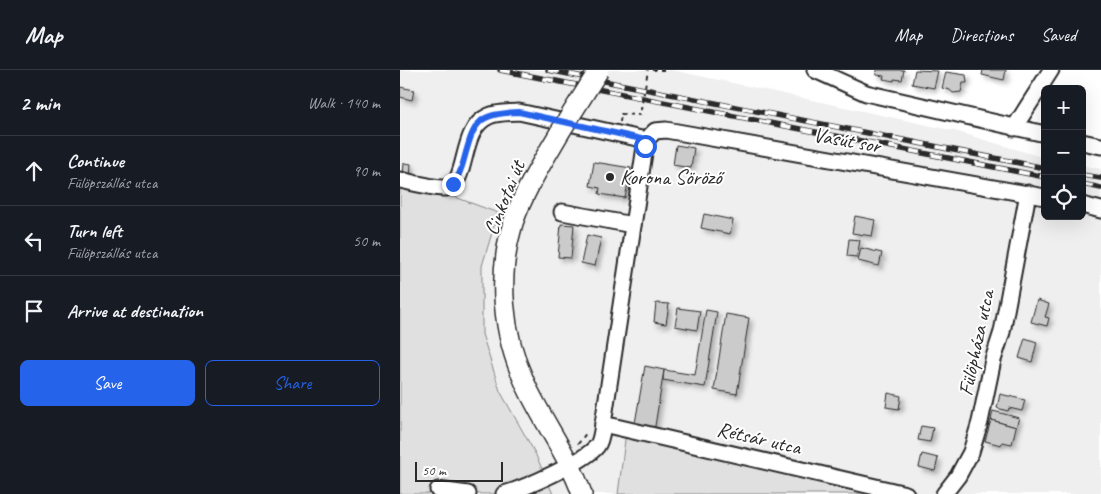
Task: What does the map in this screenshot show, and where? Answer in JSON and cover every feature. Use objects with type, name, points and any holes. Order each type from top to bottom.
[{"type":"main road","name":"Cinkotai út","points":[[582,494],[570,465],[525,383],[516,362],[510,340],[503,294],[507,248],[523,200],[540,166],[599,70]]},
{"type":"street","points":[[815,70],[866,93],[1041,133]]},
{"type":"street","points":[[1014,128],[1051,70]]},
{"type":"street","points":[[400,180],[445,188],[453,184],[459,177],[471,134],[479,121],[498,113],[519,112],[646,140],[603,424],[598,445],[570,465],[521,489],[504,494]]},
{"type":"street","name":"Vasút sor","points":[[646,140],[655,131],[666,130],[1041,195]]},
{"type":"street","points":[[1086,143],[1101,146]]},
{"type":"street","name":"Fülöpháza utca","points":[[944,494],[958,476],[971,452],[980,422],[993,360],[1002,332],[1028,193]]},
{"type":"street","points":[[1086,206],[1101,210]]},
{"type":"street","points":[[562,212],[633,224]]},
{"type":"street","name":"Rétsár utca","points":[[603,424],[906,494]]},
{"type":"street","points":[[438,490],[468,494]]},
{"type":"path","points":[[618,134],[622,114],[640,115],[648,70]]},
{"type":"path","points":[[652,70],[666,70]]},
{"type":"shaded area","points":[[400,70],[672,70],[955,131],[1041,157],[1041,220],[1086,220],[1086,166],[1101,169],[1101,494],[868,494],[626,432],[618,494],[553,494],[535,453],[500,391],[482,334],[482,266],[498,213],[455,197],[400,186]]},
{"type":"shaded area","points":[[400,186],[455,197],[498,213],[482,266],[482,334],[500,391],[535,453],[553,494],[400,494]]},
{"type":"shaded area","points":[[626,432],[868,494],[618,494]]},
{"type":"building","points":[[877,70],[904,70],[902,80],[894,79],[894,81],[883,79],[884,76],[876,75]]},
{"type":"building","points":[[915,70],[938,71],[934,88],[912,84]]},
{"type":"building","points":[[983,70],[1006,70],[1004,80],[982,75]]},
{"type":"building","points":[[946,72],[966,75],[967,83],[963,83],[961,92],[953,93],[942,88]]},
{"type":"building","points":[[400,87],[414,90],[412,100],[400,97]]},
{"type":"building","points":[[676,145],[694,148],[691,168],[673,165]]},
{"type":"building","name":"Korona Söröző","points":[[594,162],[631,168],[625,198],[599,194],[600,188],[590,186]]},
{"type":"building","points":[[404,163],[411,164],[410,178],[403,177]]},
{"type":"building","points":[[704,214],[733,220],[730,234],[701,228]]},
{"type":"building","points":[[855,216],[875,220],[872,236],[852,233]]},
{"type":"building","points":[[561,224],[574,225],[571,258],[558,257]]},
{"type":"building","points":[[587,235],[601,238],[595,266],[581,263]]},
{"type":"building","points":[[849,239],[860,240],[857,257],[847,256]]},
{"type":"building","points":[[861,248],[882,253],[879,266],[858,261]]},
{"type":"building","points":[[1037,300],[1049,304],[1045,317],[1049,318],[1047,326],[1031,322]]},
{"type":"building","points":[[656,303],[669,304],[666,324],[654,322]]},
{"type":"building","points":[[678,308],[700,311],[697,330],[675,326]]},
{"type":"building","points":[[706,310],[717,312],[705,387],[663,380],[664,370],[695,375]]},
{"type":"building","points":[[726,314],[749,318],[737,394],[714,390]]},
{"type":"building","points":[[1025,338],[1037,342],[1032,362],[1019,358]]},
{"type":"building","points":[[645,366],[664,370],[654,432],[634,429]]},
{"type":"building","points":[[888,393],[901,396],[899,409],[886,407]]},
{"type":"building","points":[[1000,394],[1025,400],[1022,411],[1009,408],[1008,411],[997,408]]},
{"type":"building","points":[[993,411],[1019,418],[1016,427],[991,420]]},
{"type":"building","points":[[991,420],[1016,427],[1012,444],[1002,442],[1001,445],[985,441]]},
{"type":"building","points":[[921,426],[933,428],[930,442],[918,440]]},
{"type":"building","points":[[922,454],[938,458],[935,471],[919,467]]},
{"type":"railway","points":[[500,70],[1041,176]]},
{"type":"railway","points":[[548,70],[1041,167]]},
{"type":"railway","points":[[1086,176],[1101,178]]},
{"type":"railway","points":[[1086,185],[1101,188]]},
{"type":"place","name":"Korona Söröző","points":[[610,177]]},
{"type":"route","points":[[453,184],[459,177],[471,134],[479,121],[498,113],[519,112],[646,140],[645,146]]}]
